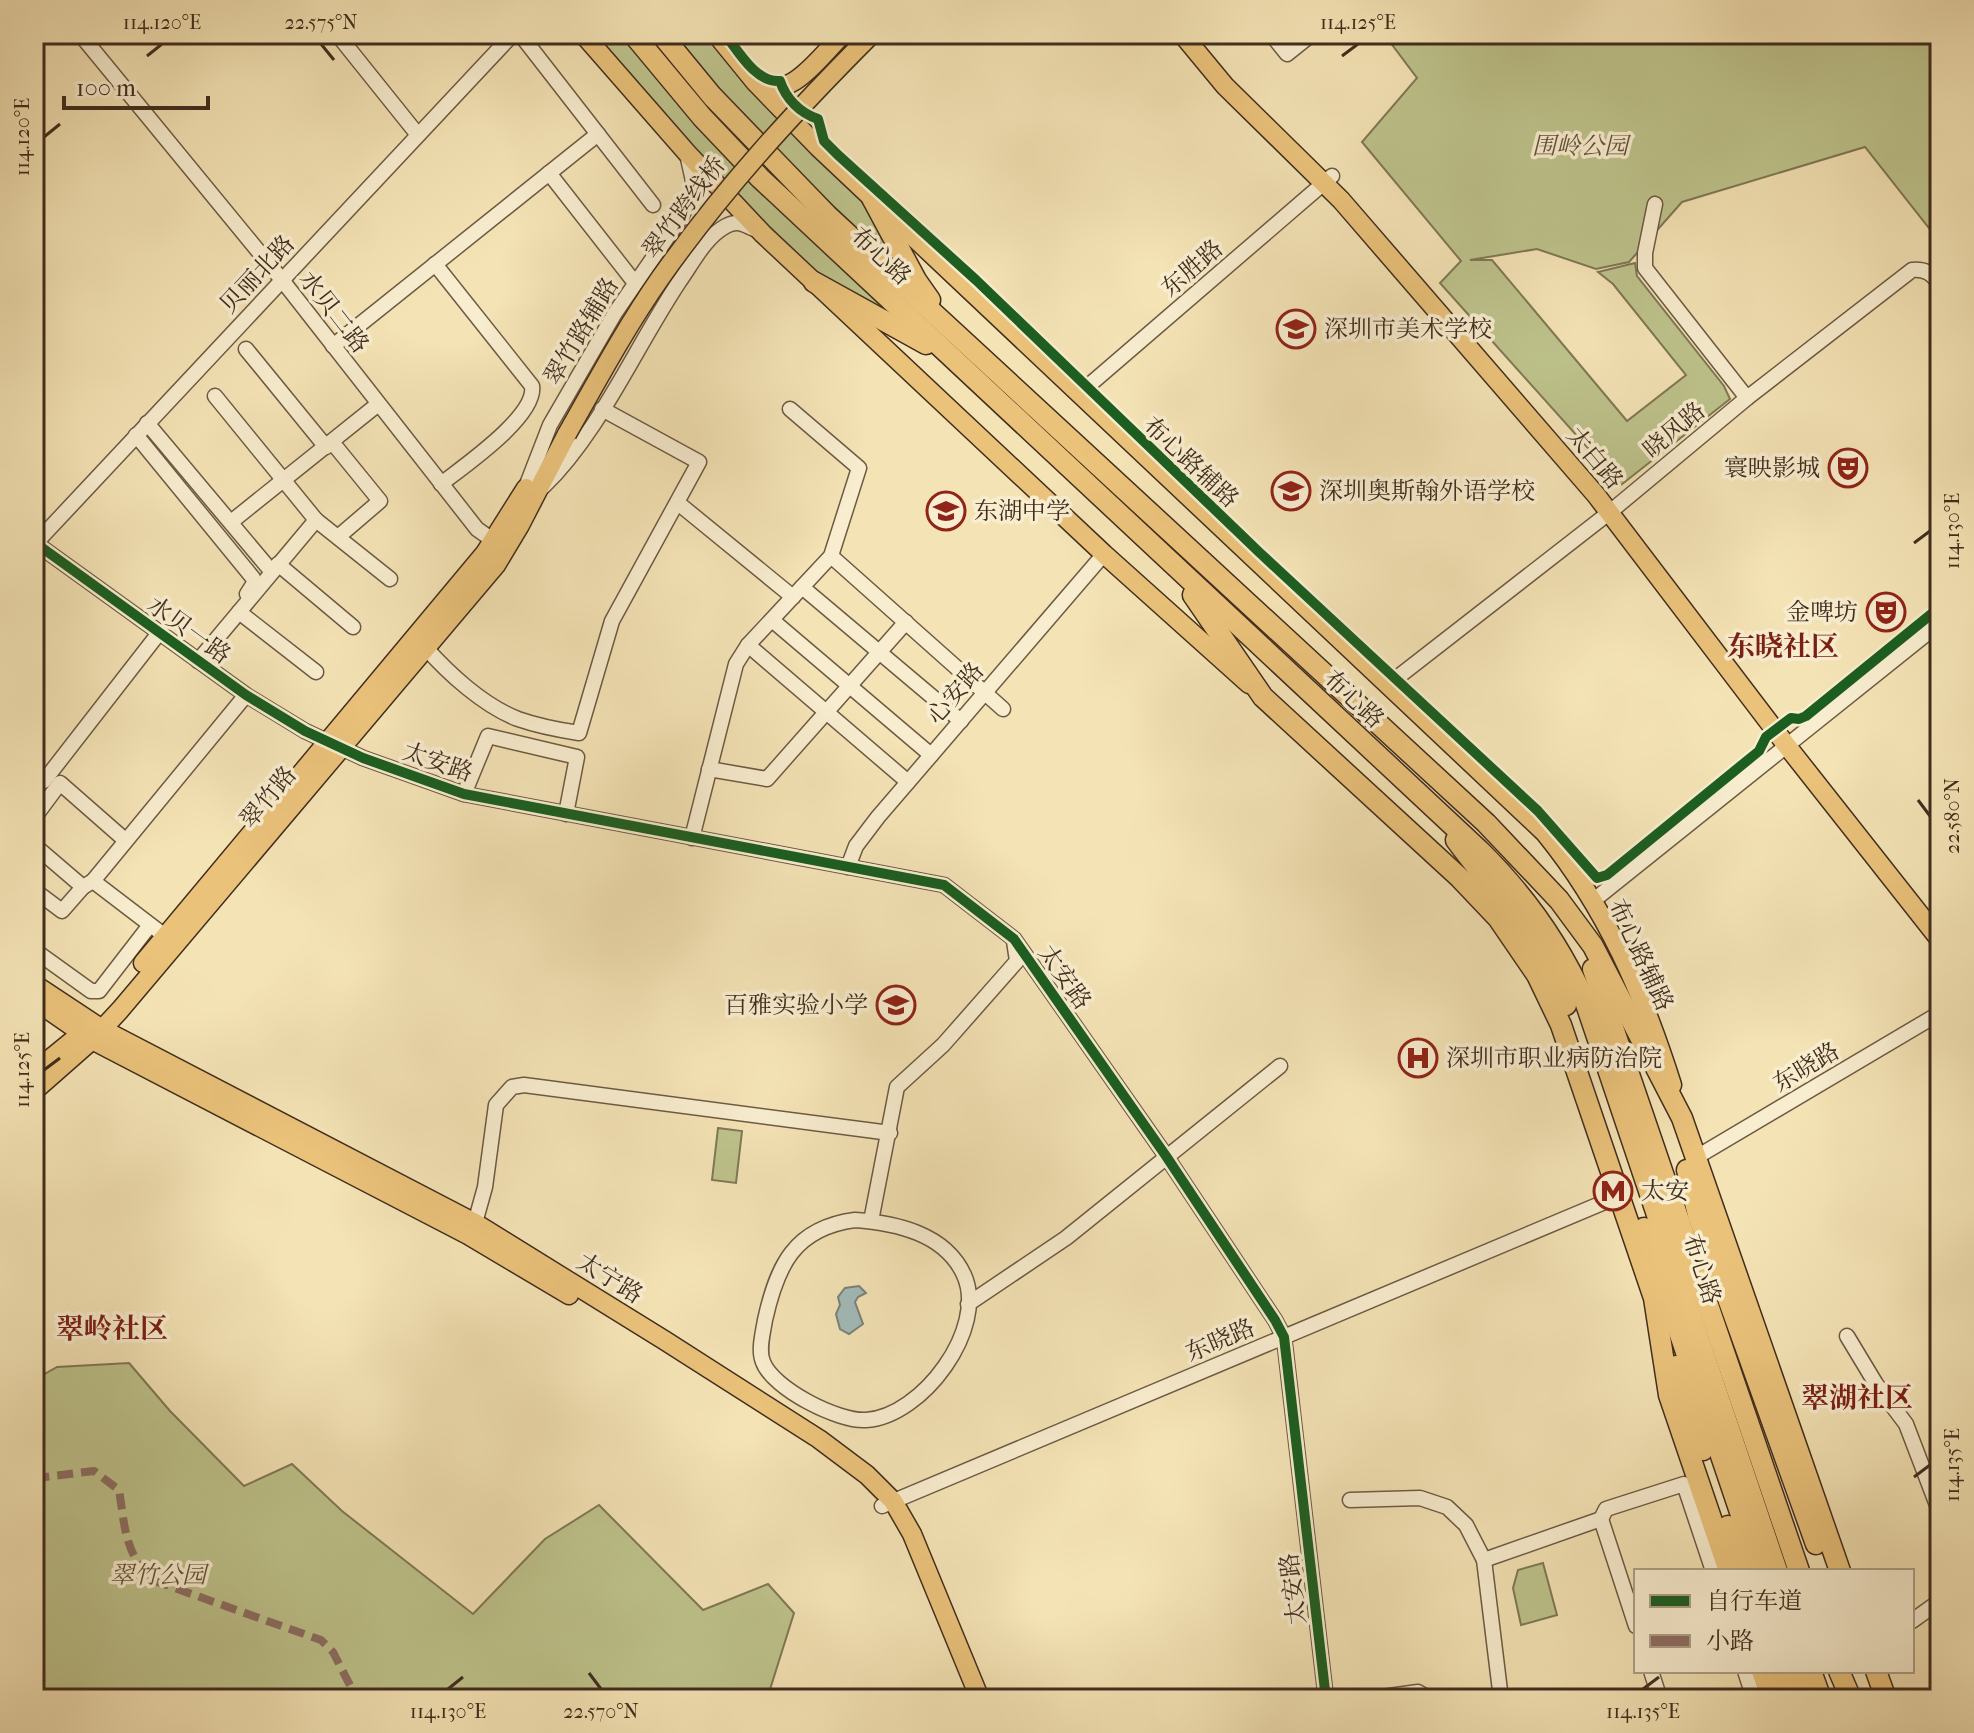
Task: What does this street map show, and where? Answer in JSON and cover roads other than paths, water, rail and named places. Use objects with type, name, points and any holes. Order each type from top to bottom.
[{"type":"highway","name":"布心路","points":[[633,34],[742,161],[1493,864],[1525,899],[1554,940],[1580,990],[1776,1569]]},
{"type":"highway","name":"布心路","points":[[661,34],[769,158],[956,335],[1486,823],[1559,900],[1593,946],[1682,1118]]},
{"type":"highway","points":[[872,198],[916,280],[956,335]]},
{"type":"highway","points":[[814,282],[951,358]]},
{"type":"highway","points":[[1170,562],[1263,697],[1460,878],[1498,918],[1544,988],[1561,1025],[1659,1319],[1669,1395],[1728,1569]]},
{"type":"highway","points":[[1427,802],[1476,870],[1524,927],[1555,977],[1759,1569]]},
{"type":"highway","name":"布心路","points":[[1533,873],[1568,922],[1599,982],[1798,1569]]},
{"type":"highway","points":[[1682,1118],[1686,1169],[1698,1215],[1825,1569]]},
{"type":"highway","name":"布心路辅路","points":[[1682,1118],[1839,1569]]},
{"type":"highway","points":[[1664,1286],[1679,1378],[1743,1569]]},
{"type":"highway","points":[[1763,1673],[1772,1699]]},
{"type":"highway","points":[[1779,1673],[1787,1699]]},
{"type":"highway","points":[[1800,1673],[1871,1699]]},
{"type":"highway","points":[[1877,1673],[1886,1699]]},
{"type":"main road","points":[[583,34],[763,234],[1104,554],[1263,697]]},
{"type":"main road","name":"布心路辅路","points":[[716,34],[755,82],[818,147],[1545,833],[1594,900],[1620,948],[1643,1002],[1682,1118]]},
{"type":"main road","points":[[755,82],[774,90],[794,81],[843,34]]},
{"type":"main road","name":"翠竹跨线桥","points":[[564,433],[636,304],[695,219],[759,139],[861,34]]},
{"type":"main road","name":"翠竹跨线桥","points":[[564,433],[625,331],[684,245],[772,135],[872,34]]},
{"type":"main road","points":[[818,147],[810,122],[813,105],[882,34]]},
{"type":"main road","name":"太白路","points":[[1182,34],[1225,86],[1328,179]]},
{"type":"main road","name":"太白路","points":[[1193,34],[1328,179],[1614,509],[1940,940]]},
{"type":"main road","points":[[794,81],[792,91],[799,101],[808,103],[818,97]]},
{"type":"main road","name":"翠竹路","points":[[34,1072],[64,1046],[92,1031],[158,931],[425,647],[496,565],[529,494],[564,433]]},
{"type":"main road","name":"翠竹路","points":[[34,1091],[92,1031],[334,745],[529,494]]},
{"type":"main road","name":"太白路","points":[[1791,743],[1940,924]]},
{"type":"main road","points":[[34,984],[92,1031]]},
{"type":"main road","points":[[34,1000],[92,1031]]},
{"type":"main road","name":"太宁路","points":[[92,1031],[475,1223],[756,1398],[867,1475],[924,1563],[980,1699]]},
{"type":"main road","name":"太宁路","points":[[92,1031],[468,1235],[662,1350],[861,1483],[887,1503],[968,1699]]},
{"type":"street","name":"水贝二路","points":[[80,34],[282,280],[477,529],[494,541]]},
{"type":"street","points":[[337,34],[418,135]]},
{"type":"street","name":"贝丽北路","points":[[34,544],[513,34]]},
{"type":"street","points":[[520,34],[653,205]]},
{"type":"street","points":[[1271,34],[1287,54],[1312,34]]},
{"type":"street","points":[[333,346],[598,134]]},
{"type":"street","name":"翠竹路辅路","points":[[529,494],[550,425],[635,283],[680,219],[692,196],[687,153]]},
{"type":"street","points":[[549,173],[635,283]]},
{"type":"street","name":"东胜路","points":[[1080,393],[1328,179]]},
{"type":"street","points":[[1655,204],[1645,268],[1747,398]]},
{"type":"street","points":[[680,219],[695,211],[708,219],[708,230],[700,252]]},
{"type":"street","points":[[529,494],[560,471],[602,409],[653,320],[700,252],[729,224],[740,222],[763,234]]},
{"type":"street","points":[[435,264],[532,386],[533,393],[524,411],[510,427],[441,484]]},
{"type":"street","name":"晓风路","points":[[1389,684],[1614,509],[1747,398],[1912,270],[1922,269],[1932,274],[1940,284]]},
{"type":"street","points":[[246,349],[380,501],[338,537]]},
{"type":"street","points":[[215,396],[316,520],[390,579]]},
{"type":"street","points":[[231,522],[377,405]]},
{"type":"street","points":[[425,647],[465,684],[518,719],[579,733],[612,621],[699,462],[602,409]]},
{"type":"street","points":[[692,838],[733,674],[748,645],[831,556],[859,468],[790,409]]},
{"type":"street","points":[[147,423],[231,522],[275,568],[353,627]]},
{"type":"street","points":[[136,435],[253,578],[250,591],[195,659]]},
{"type":"street","points":[[678,503],[879,652],[961,721]]},
{"type":"street","points":[[195,659],[316,520]]},
{"type":"street","name":"水贝一路","points":[[34,544],[246,695],[334,745]]},
{"type":"street","name":"心安路","points":[[848,867],[861,838],[1104,554]]},
{"type":"street","points":[[831,556],[1003,709]]},
{"type":"street","points":[[239,612],[316,672]]},
{"type":"street","points":[[772,620],[931,755]]},
{"type":"street","points":[[709,769],[767,779],[906,622]]},
{"type":"street","points":[[1594,900],[1940,623]]},
{"type":"street","points":[[34,774],[44,781],[159,633]]},
{"type":"street","points":[[748,645],[908,782]]},
{"type":"street","points":[[34,890],[62,911],[246,695]]},
{"type":"street","points":[[464,794],[488,736],[577,757],[566,814]]},
{"type":"street","name":"太安路","points":[[334,745],[464,794],[944,885],[1014,939],[1166,1156],[1284,1337],[1326,1699]]},
{"type":"street","points":[[34,818],[60,783],[125,840]]},
{"type":"street","points":[[34,845],[158,931],[99,991],[91,991],[34,950]]},
{"type":"street","points":[[871,1221],[897,1087],[943,1045],[1017,961],[1014,939]]},
{"type":"street","name":"东晓路","points":[[1695,1158],[1940,1013]]},
{"type":"street","points":[[968,1304],[1066,1238],[1280,1066]]},
{"type":"street","points":[[475,1223],[485,1187],[496,1105],[512,1087],[524,1085],[890,1133]]},
{"type":"street","name":"东晓路","points":[[887,1503],[1619,1196]]},
{"type":"street","points":[[855,1220],[914,1230],[944,1250],[963,1274],[969,1291],[968,1304],[959,1339],[944,1368],[930,1386],[886,1416],[866,1420],[845,1418],[822,1409],[788,1389],[764,1365],[761,1353],[778,1272],[804,1241],[826,1226],[855,1220]]},
{"type":"street","points":[[1847,1336],[1876,1384],[1906,1424],[1940,1513]]},
{"type":"street","points":[[756,1398],[771,1374]]},
{"type":"street","points":[[1484,1560],[1601,1519],[1606,1509],[1684,1484],[1712,1569]]},
{"type":"street","points":[[1350,1500],[1420,1498],[1447,1507],[1466,1525],[1484,1560],[1501,1699]]},
{"type":"street","points":[[1601,1519],[1634,1620]]},
{"type":"street","points":[[1914,1620],[1940,1601]]},
{"type":"street","points":[[1652,1673],[1660,1699]]},
{"type":"street","points":[[1746,1673],[1754,1699]]},
{"type":"street","points":[[1375,1698],[1418,1692],[1430,1699]]},
{"type":"water","points":[[859,1286],[866,1293],[855,1302],[863,1324],[849,1334],[840,1329],[836,1314],[840,1305],[838,1297],[845,1288]]},
{"type":"place","name":"深圳市美术学校","points":[[1296,329]]},
{"type":"place","name":"寰映影城","points":[[1848,468]]},
{"type":"place","name":"深圳奥斯翰外语学校","points":[[1291,491]]},
{"type":"place","name":"东湖中学","points":[[946,511]]},
{"type":"place","name":"金啤坊","points":[[1886,612]]},
{"type":"place","name":"百雅实验小学","points":[[896,1005]]},
{"type":"place","name":"深圳市职业病防治院","points":[[1418,1058]]},
{"type":"place","name":"太安","points":[[1613,1191]]},
{"type":"district","name":"东晓社区","points":[[1783,646]]},
{"type":"district","name":"翠岭社区","points":[[112,1328]]},
{"type":"district","name":"翠湖社区","points":[[1857,1397]]},
{"type":"park label","name":"围岭公园","points":[[1580,146]]},
{"type":"park label","name":"翠竹公园","points":[[158,1575]]}]
